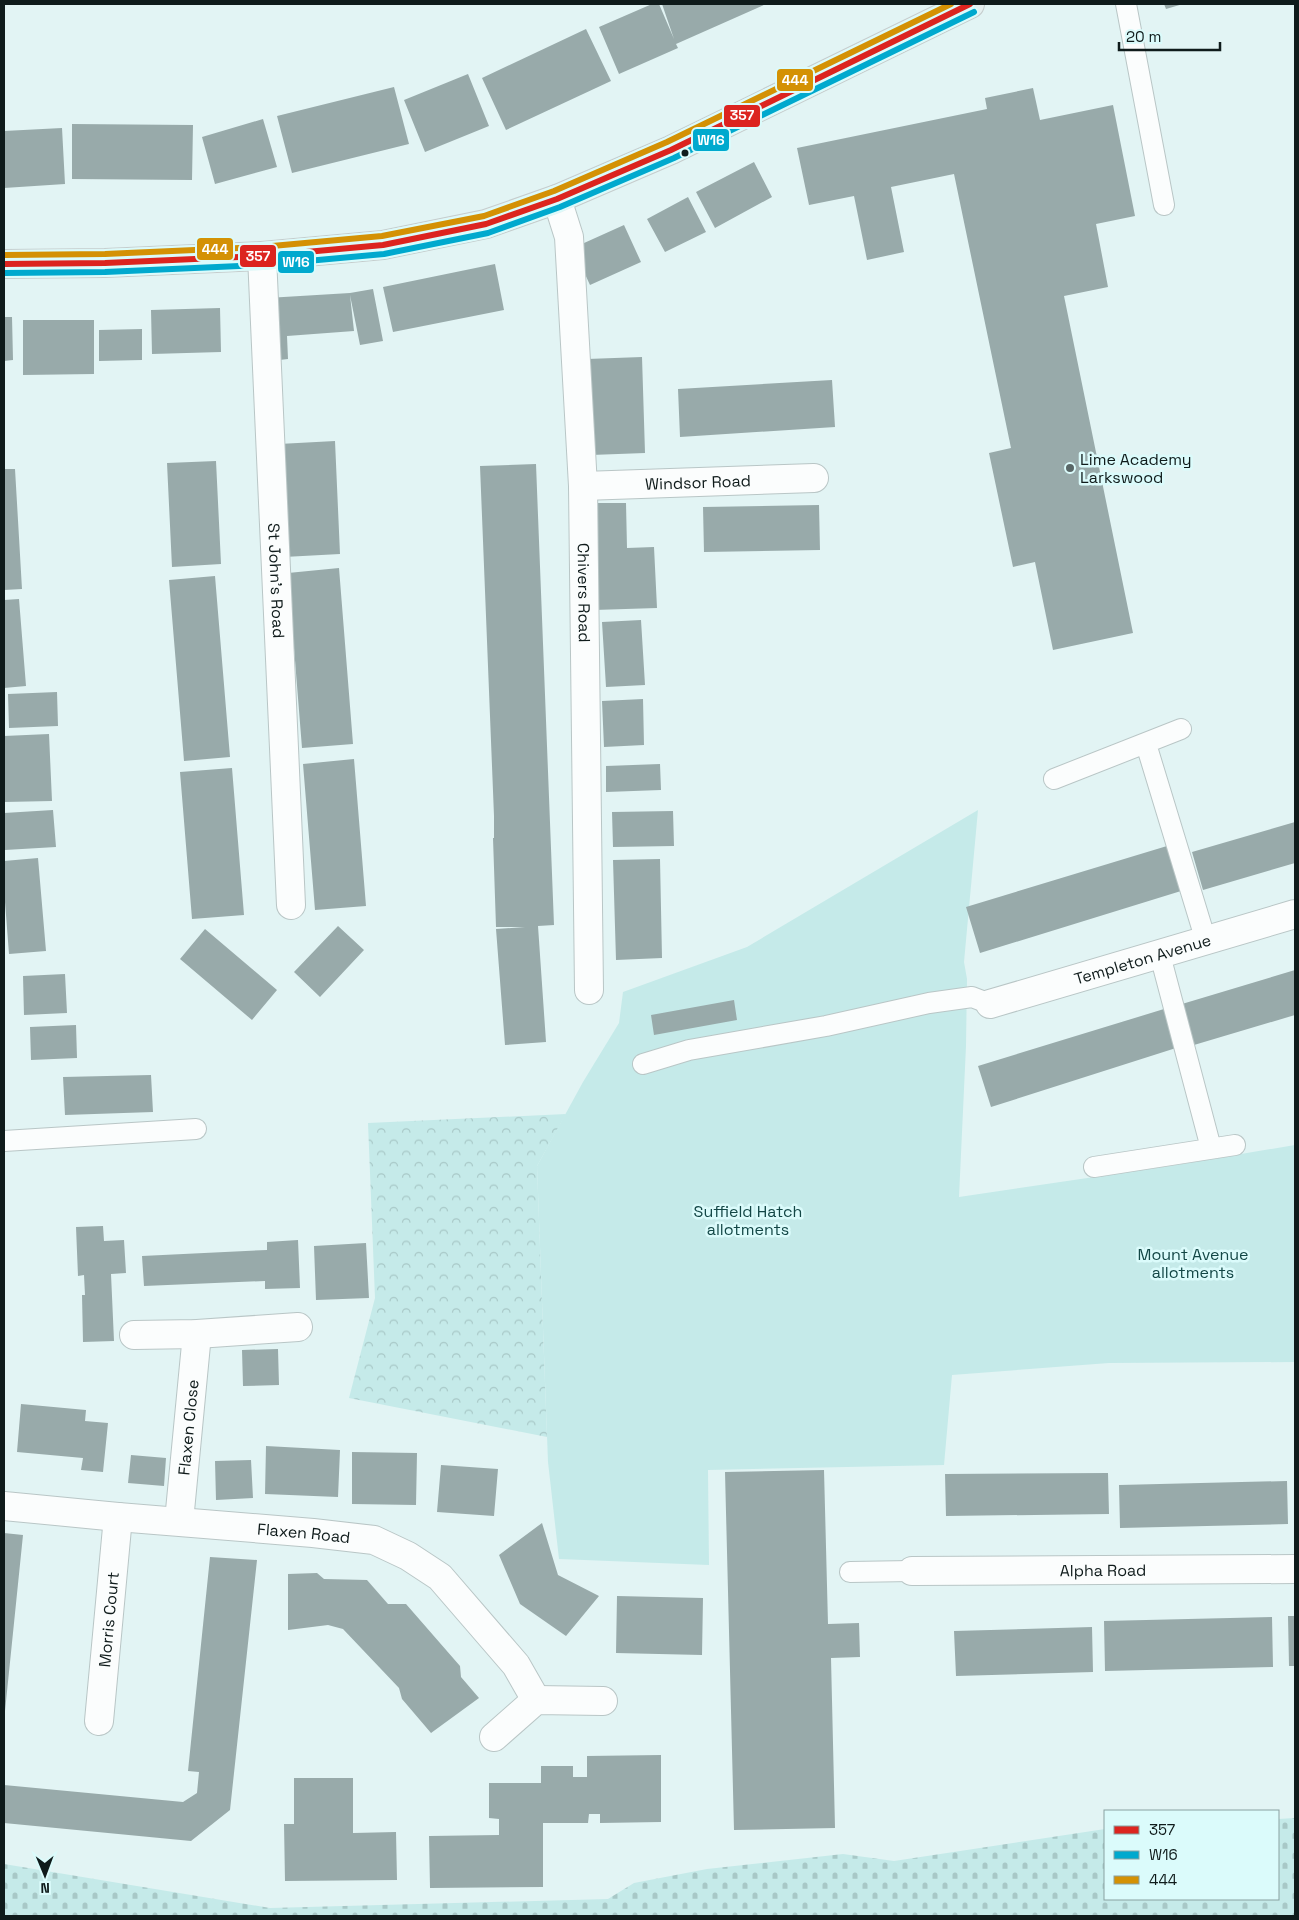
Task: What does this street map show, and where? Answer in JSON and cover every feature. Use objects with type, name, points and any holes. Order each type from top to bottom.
[{"type":"main road","points":[[4,264],[106,263],[262,256],[383,245],[486,224],[557,199],[671,150],[970,4]]},
{"type":"street","name":"Chivers Road","points":[[557,199],[569,237],[583,486],[589,990]]},
{"type":"street","name":"St John's Road","points":[[262,256],[291,905]]},
{"type":"street","name":"Windsor Road","points":[[583,486],[814,478]]},
{"type":"street","name":"Templeton Avenue","points":[[990,1004],[1295,914]]},
{"type":"street","points":[[134,1335],[197,1334],[298,1328]]},
{"type":"street","name":"Flaxen Close","points":[[179,1521],[197,1334]]},
{"type":"street","name":"Flaxen Road","points":[[4,1506],[313,1532],[374,1540],[408,1556],[440,1577],[516,1665],[536,1700]]},
{"type":"street","name":"Morris Court","points":[[100,1721],[118,1517]]},
{"type":"street","name":"Alpha Road","points":[[912,1572],[1295,1568]]},
{"type":"street","points":[[494,1738],[536,1700],[603,1701]]},
{"type":"lane","points":[[1126,4],[1164,205]]},
{"type":"lane","points":[[1054,779],[1182,729]]},
{"type":"lane","points":[[1146,744],[1206,941]]},
{"type":"lane","points":[[1160,955],[1212,1148]]},
{"type":"lane","points":[[643,1064],[689,1050],[826,1026],[929,1003],[972,997],[990,1004]]},
{"type":"lane","points":[[4,1141],[196,1129]]},
{"type":"lane","points":[[1094,1167],[1235,1144]]},
{"type":"lane","points":[[850,1572],[912,1572]]},
{"type":"green space","name":"Suffield Hatch allotments","points":[[978,810],[964,962],[967,979],[966,1046],[959,1197],[1176,1165],[1295,1145],[1295,1362],[1109,1363],[952,1375],[944,1465],[708,1470],[709,1565],[559,1559],[548,1462],[537,1166],[583,1082],[619,1023],[623,992],[747,947]]},
{"type":"green space","points":[[566,1114],[537,1166],[547,1437],[349,1398],[375,1298],[368,1123]]},
{"type":"green space","points":[[1295,1818],[1295,1916],[4,1916],[4,1864],[270,1908],[608,1899],[634,1883],[707,1869],[843,1854],[894,1861],[1104,1829],[1104,1900],[1279,1900],[1279,1819]]},
{"type":"building","points":[[652,4],[659,4],[674,39],[662,4],[766,4],[676,44],[678,48],[619,74],[599,27]]},
{"type":"building","points":[[1164,4],[1183,4],[1166,9]]},
{"type":"building","points":[[586,29],[611,81],[506,130],[482,78]]},
{"type":"building","points":[[468,74],[489,126],[425,152],[404,100]]},
{"type":"building","points":[[394,87],[409,144],[292,173],[277,116]]},
{"type":"building","points":[[1033,88],[1040,120],[1113,105],[1135,216],[1096,224],[1108,287],[1064,296],[1133,633],[1053,650],[1035,562],[1013,567],[989,453],[1011,448],[954,174],[891,187],[904,252],[867,260],[854,196],[809,205],[797,148],[987,109],[985,98]]},
{"type":"building","points":[[263,119],[277,167],[215,184],[202,137]]},
{"type":"building","points":[[72,124],[193,125],[192,180],[72,179]]},
{"type":"building","points":[[62,128],[65,184],[4,188],[4,131]]},
{"type":"building","points":[[754,162],[772,197],[715,228],[696,192]]},
{"type":"building","points":[[688,197],[706,232],[665,252],[647,219]]},
{"type":"building","points":[[624,225],[641,262],[590,285],[573,248]]},
{"type":"building","points":[[495,264],[504,310],[393,332],[383,287]]},
{"type":"building","points":[[373,289],[383,341],[360,345],[350,295],[354,331],[287,336],[288,359],[271,361],[267,298],[350,293]]},
{"type":"building","points":[[220,308],[221,352],[152,354],[151,310]]},
{"type":"building","points":[[4,317],[12,317],[13,360],[4,361]]},
{"type":"building","points":[[23,320],[94,320],[94,374],[23,375]]},
{"type":"building","points":[[142,329],[142,360],[99,361],[99,330]]},
{"type":"building","points":[[642,357],[645,453],[591,455],[587,359]]},
{"type":"building","points":[[832,380],[835,427],[680,437],[678,389]]},
{"type":"building","points":[[335,441],[340,554],[284,557],[279,444]]},
{"type":"building","points":[[216,461],[221,564],[172,567],[167,463]]},
{"type":"building","points":[[536,464],[554,925],[538,926],[546,1042],[505,1045],[496,929],[525,927],[496,927],[494,816],[480,466]]},
{"type":"building","points":[[4,469],[15,469],[22,589],[4,590]]},
{"type":"building","points":[[591,503],[626,503],[627,548],[654,547],[657,608],[594,610]]},
{"type":"building","points":[[819,505],[820,550],[704,552],[703,507]]},
{"type":"building","points":[[339,568],[353,744],[302,748],[288,573]]},
{"type":"building","points":[[215,576],[230,757],[184,761],[169,580]]},
{"type":"building","points":[[19,599],[26,686],[4,688],[4,600]]},
{"type":"building","points":[[641,620],[645,685],[606,687],[602,622]]},
{"type":"building","points":[[57,692],[58,726],[9,728],[8,694]]},
{"type":"building","points":[[643,699],[644,745],[604,747],[602,701]]},
{"type":"building","points":[[49,734],[52,801],[4,802],[4,736]]},
{"type":"building","points":[[354,759],[366,906],[315,910],[303,764]]},
{"type":"building","points":[[660,764],[661,790],[606,792],[606,766]]},
{"type":"building","points":[[232,768],[244,915],[192,919],[180,772]]},
{"type":"building","points":[[53,810],[56,847],[5,850],[4,813]]},
{"type":"building","points":[[673,811],[674,846],[613,847],[612,812]]},
{"type":"building","points":[[1295,822],[1295,863],[1203,890],[1192,852]]},
{"type":"building","points":[[1167,846],[1181,891],[980,953],[966,907]]},
{"type":"building","points":[[38,858],[46,951],[9,954],[4,889],[4,861]]},
{"type":"building","points":[[660,859],[662,958],[616,960],[613,860]]},
{"type":"building","points":[[338,926],[364,950],[320,997],[294,972]]},
{"type":"building","points":[[205,929],[277,990],[252,1020],[180,959]]},
{"type":"building","points":[[1295,970],[1295,1015],[1194,1045],[1182,1004]]},
{"type":"building","points":[[65,974],[67,1013],[24,1015],[23,976]]},
{"type":"building","points":[[734,1000],[737,1020],[654,1035],[651,1015]]},
{"type":"building","points":[[1164,1009],[1176,1048],[991,1107],[978,1066]]},
{"type":"building","points":[[76,1025],[77,1058],[31,1060],[30,1027]]},
{"type":"building","points":[[151,1075],[153,1112],[65,1115],[63,1077]]},
{"type":"building","points":[[103,1226],[104,1241],[124,1240],[126,1273],[111,1274],[114,1341],[83,1342],[82,1295],[85,1295],[84,1275],[78,1276],[76,1227]]},
{"type":"building","points":[[298,1240],[300,1288],[265,1289],[265,1281],[144,1286],[142,1256],[267,1250],[267,1242]]},
{"type":"building","points":[[366,1243],[369,1298],[316,1300],[314,1246]]},
{"type":"building","points":[[278,1349],[279,1385],[243,1386],[242,1350]]},
{"type":"building","points":[[21,1404],[86,1410],[85,1421],[108,1423],[103,1472],[81,1470],[83,1458],[17,1452]]},
{"type":"building","points":[[266,1446],[340,1450],[338,1497],[265,1494]]},
{"type":"building","points":[[352,1452],[417,1453],[416,1505],[352,1504]]},
{"type":"building","points":[[131,1455],[166,1458],[164,1486],[128,1483]]},
{"type":"building","points":[[251,1460],[253,1498],[216,1500],[215,1461]]},
{"type":"building","points":[[441,1465],[498,1469],[494,1516],[437,1512]]},
{"type":"building","points":[[824,1470],[828,1624],[859,1623],[860,1657],[831,1658],[835,1828],[734,1830],[725,1472]]},
{"type":"building","points":[[1108,1473],[1109,1514],[946,1516],[945,1474]]},
{"type":"building","points":[[1287,1481],[1288,1524],[1120,1528],[1119,1485]]},
{"type":"building","points":[[542,1523],[558,1575],[599,1596],[566,1636],[520,1604],[499,1555]]},
{"type":"building","points":[[4,1533],[23,1535],[5,1711],[4,1711]]},
{"type":"building","points":[[210,1557],[257,1560],[230,1810],[191,1841],[4,1823],[4,1785],[183,1802],[197,1793],[199,1772],[188,1771]]},
{"type":"building","points":[[317,1573],[324,1579],[367,1580],[388,1604],[406,1604],[460,1666],[461,1677],[479,1698],[431,1733],[402,1699],[399,1688],[343,1629],[328,1625],[288,1630],[288,1574]]},
{"type":"building","points":[[617,1596],[703,1598],[702,1655],[616,1653]]},
{"type":"building","points":[[1288,1616],[1295,1616],[1295,1666],[1289,1666]]},
{"type":"building","points":[[1272,1617],[1273,1667],[1105,1671],[1104,1621]]},
{"type":"building","points":[[1092,1627],[1093,1672],[956,1676],[954,1631]]},
{"type":"building","points":[[661,1755],[661,1822],[600,1823],[600,1814],[589,1814],[588,1823],[543,1823],[543,1887],[430,1888],[429,1836],[499,1835],[499,1819],[489,1818],[489,1783],[541,1783],[541,1766],[573,1766],[573,1777],[587,1777],[587,1756]]},
{"type":"building","points":[[294,1778],[353,1778],[353,1833],[396,1832],[397,1880],[285,1881],[284,1824],[294,1824]]},
{"type":"transit line","name":"444","points":[[4,255],[105,254],[261,247],[382,236],[484,216],[554,191],[667,142],[951,4]]},
{"type":"transit line","name":"357","points":[[4,264],[105,263],[262,256],[383,245],[486,224],[557,199],[671,150],[970,4]]},
{"type":"transit line","name":"W16","points":[[4,273],[105,272],[263,265],[384,254],[488,233],[560,207],[674,158],[974,12]]},
{"type":"place","name":"Lime Academy Larkswood","points":[[1070,468]]},
{"type":"park label","name":"Mount Avenue allotments","points":[[1193,1263]]}]
